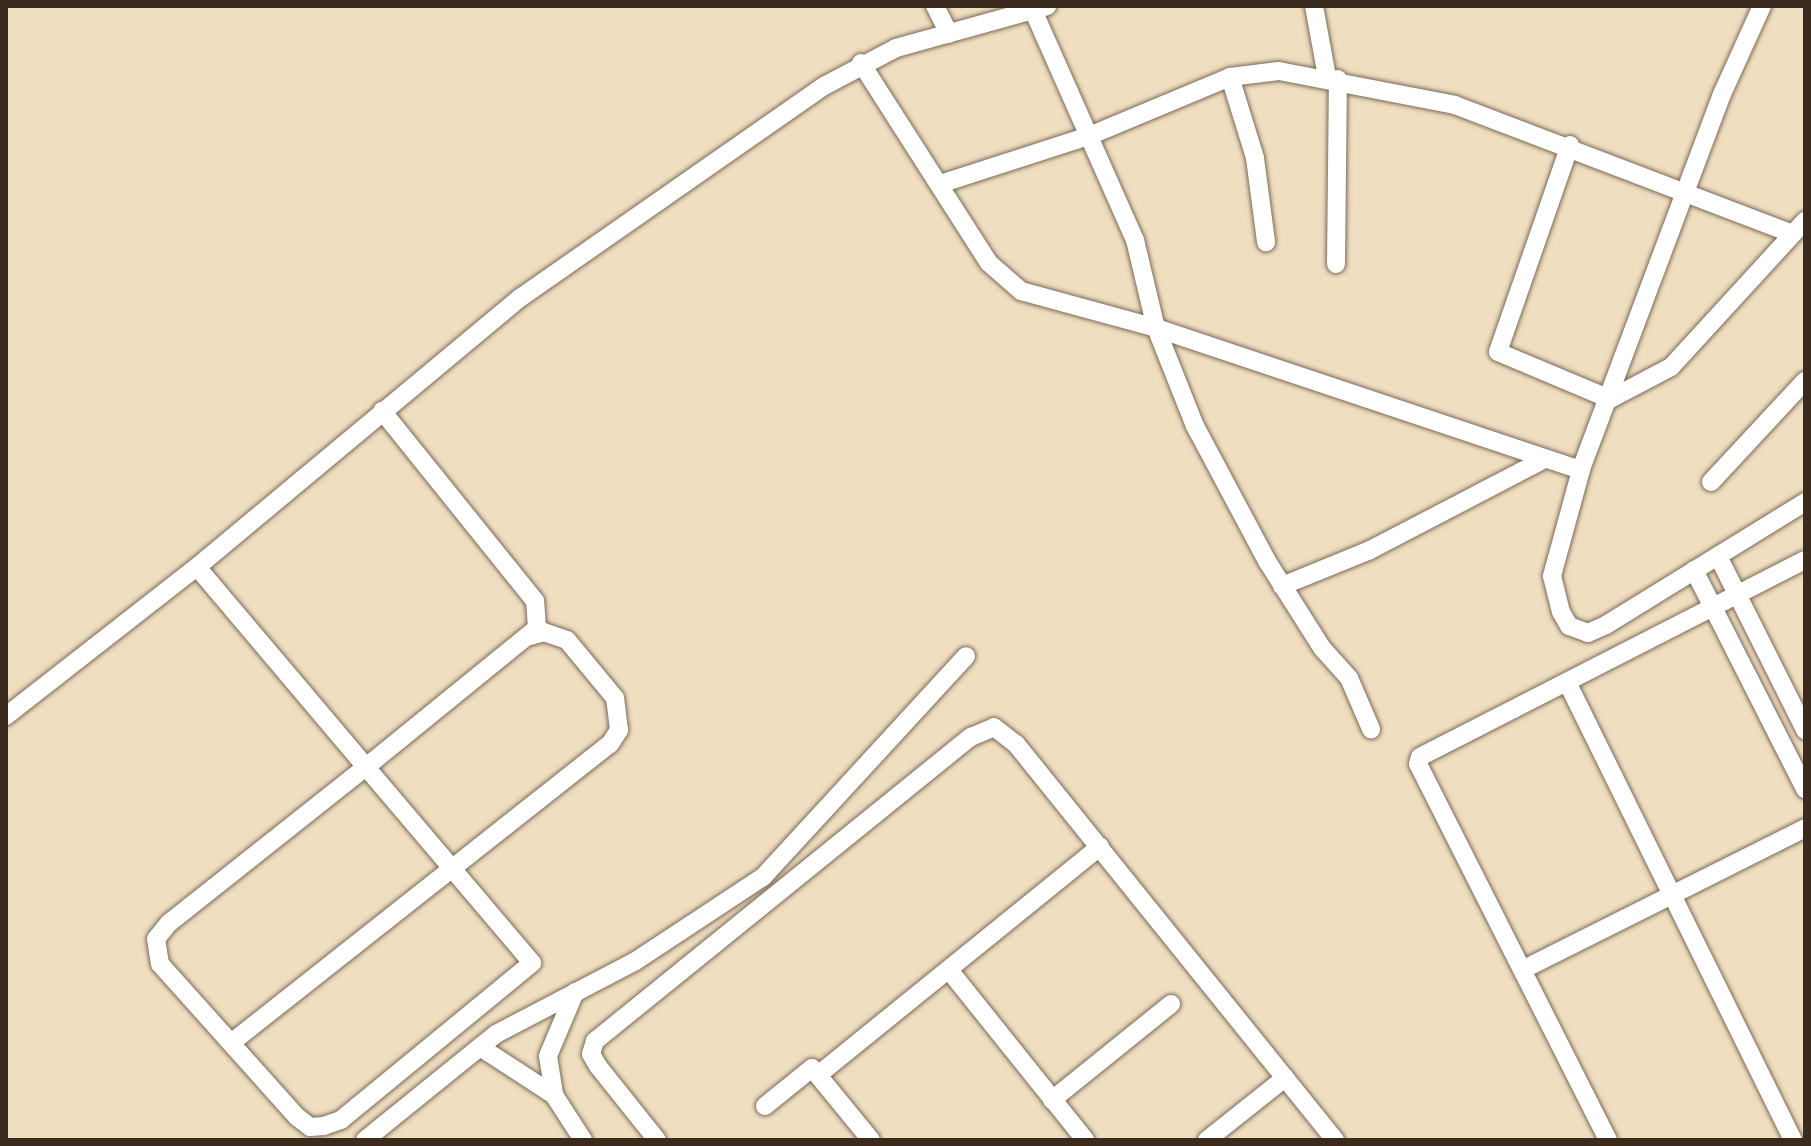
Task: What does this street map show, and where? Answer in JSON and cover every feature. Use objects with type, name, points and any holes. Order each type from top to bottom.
[{"type":"street","points":[[935,6],[949,34]]},
{"type":"street","points":[[1314,6],[1332,78],[1336,264]]},
{"type":"street","points":[[1762,6],[1684,192],[1610,399],[1581,470],[1552,576],[1554,594],[1569,626],[1588,633],[1805,502]]},
{"type":"street","points":[[6,716],[197,567],[520,298],[861,63],[1040,8],[1089,136],[1143,263],[1156,328],[1195,426],[1282,586],[1349,678],[1371,729]]},
{"type":"street","points":[[861,63],[1003,281],[1021,291],[1156,328],[1581,470]]},
{"type":"street","points":[[940,184],[1089,136],[1230,77],[1279,71],[1332,78],[1455,105],[1570,145],[1684,192],[1798,227],[1671,367],[1610,399]]},
{"type":"street","points":[[1230,77],[1255,158],[1266,242]]},
{"type":"street","points":[[1570,145],[1498,352],[1610,399]]},
{"type":"street","points":[[1711,482],[1805,381]]},
{"type":"street","points":[[197,567],[366,767],[532,963],[341,1120],[310,1127],[160,964],[156,939],[169,923],[366,767],[530,636],[537,628],[535,601],[382,411]]},
{"type":"street","points":[[1282,586],[1370,550],[1545,459]]},
{"type":"street","points":[[1718,556],[1805,730]]},
{"type":"street","points":[[1608,1140],[1418,764],[1424,753],[1805,560]]},
{"type":"street","points":[[1694,570],[1805,789]]},
{"type":"street","points":[[231,1043],[450,866],[610,744],[619,730],[615,698],[567,640],[544,632],[530,636]]},
{"type":"street","points":[[365,1140],[480,1047],[634,962],[763,877],[966,656]]},
{"type":"street","points":[[1567,682],[1793,1140]]},
{"type":"street","points":[[657,1140],[598,1066],[591,1054],[595,1041],[981,730],[994,727],[1007,733],[1335,1140]]},
{"type":"street","points":[[1522,970],[1805,828]]},
{"type":"street","points":[[818,1075],[1100,847]]},
{"type":"street","points":[[949,970],[1085,1140]]},
{"type":"street","points":[[575,992],[548,1056],[554,1095],[583,1140]]},
{"type":"street","points":[[1052,1100],[1171,1004]]},
{"type":"street","points":[[480,1047],[554,1095]]},
{"type":"street","points":[[765,1106],[812,1068],[871,1140]]},
{"type":"street","points":[[1207,1140],[1285,1078]]}]
